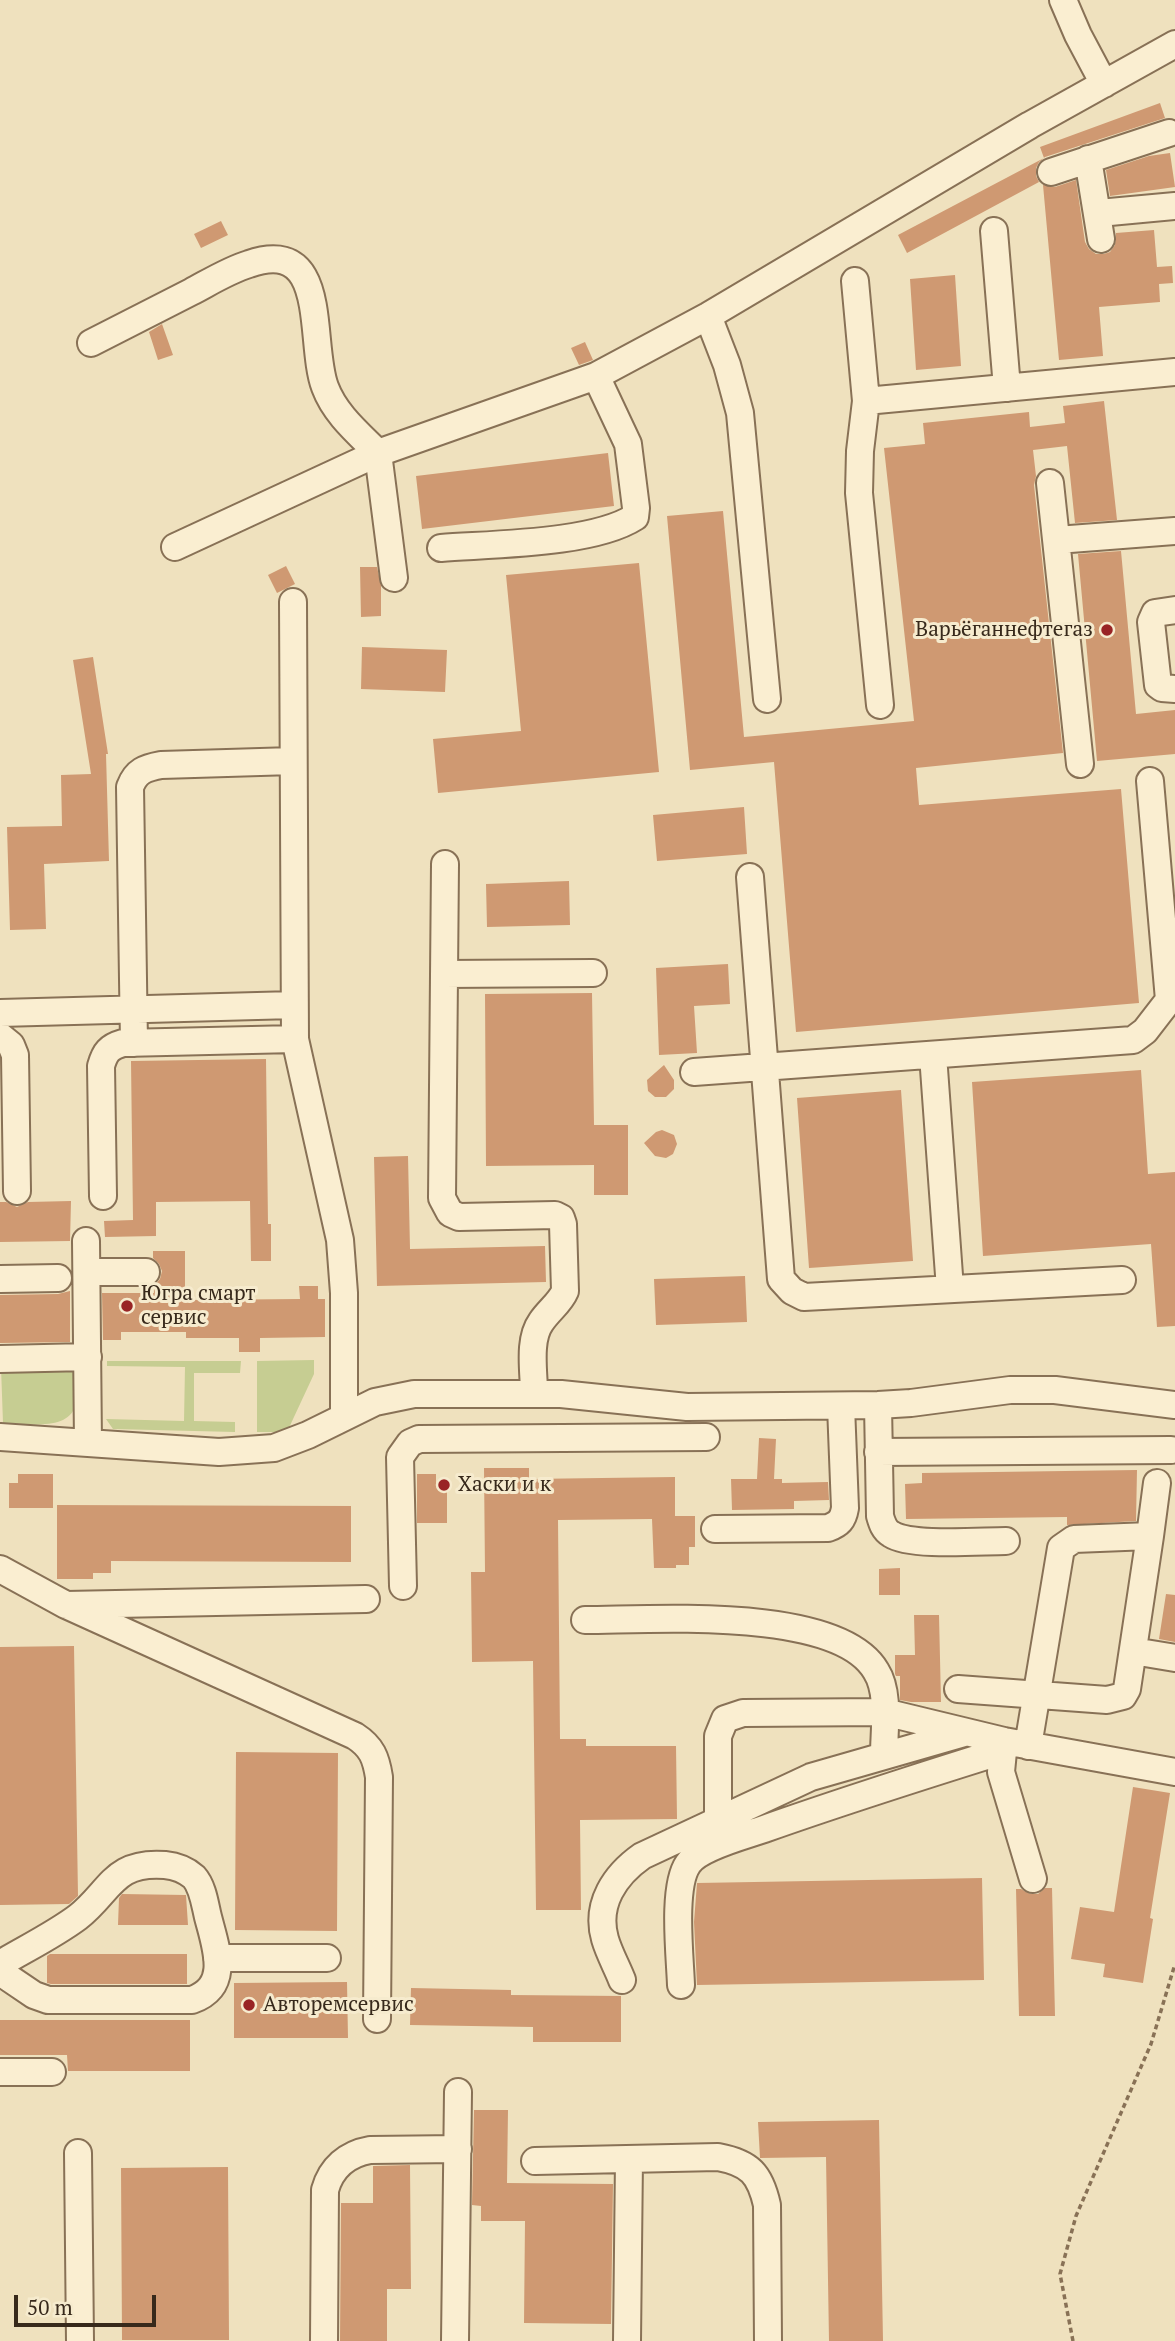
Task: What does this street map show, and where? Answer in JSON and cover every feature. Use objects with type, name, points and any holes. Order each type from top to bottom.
[{"type":"street","points":[[1063,0],[1104,84]]},
{"type":"street","points":[[176,547],[379,453],[596,376],[708,316],[1030,124],[1175,44]]},
{"type":"street","points":[[1051,172],[1169,133]]},
{"type":"street","points":[[1088,159],[1099,213],[1101,239]]},
{"type":"street","points":[[1099,213],[1175,206]]},
{"type":"street","points":[[994,231],[1007,388]]},
{"type":"street","points":[[91,343],[236,269],[263,260],[289,262],[302,271],[311,292],[320,369],[330,399],[346,421],[379,453],[394,579]]},
{"type":"street","points":[[855,281],[866,401],[860,451],[859,493],[880,705]]},
{"type":"street","points":[[708,316],[727,365],[740,413],[767,699]]},
{"type":"street","points":[[866,401],[1175,372]]},
{"type":"street","points":[[441,548],[582,535],[627,522],[635,517],[628,444],[596,376]]},
{"type":"street","points":[[1050,483],[1080,764]]},
{"type":"street","points":[[1057,540],[1175,531]]},
{"type":"street","points":[[293,602],[295,1039],[340,1240],[344,1293],[344,1416]]},
{"type":"street","points":[[1175,610],[1155,613],[1151,622],[1158,685],[1175,689]]},
{"type":"street","points":[[134,1043],[130,786],[135,775],[145,768],[161,765],[293,761]]},
{"type":"street","points":[[694,1072],[1133,1040],[1172,1000],[1150,781]]},
{"type":"street","points":[[445,864],[444,1205],[450,1213],[458,1217],[555,1215],[561,1218],[563,1224],[565,1290],[561,1299],[541,1322],[536,1334],[516,1439]]},
{"type":"street","points":[[750,877],[780,1279],[792,1291],[804,1297],[1122,1280]]},
{"type":"street","points":[[444,974],[593,973]]},
{"type":"street","points":[[0,1013],[294,1005]]},
{"type":"street","points":[[0,1036],[10,1045],[15,1055],[17,1191]]},
{"type":"street","points":[[103,1196],[101,1066],[111,1046],[123,1043],[295,1039]]},
{"type":"street","points":[[933,1055],[950,1289]]},
{"type":"street","points":[[86,1241],[88,1443]]},
{"type":"street","points":[[87,1272],[146,1272]]},
{"type":"street","points":[[0,1279],[58,1278]]},
{"type":"street","points":[[0,1359],[88,1357]]},
{"type":"street","points":[[0,1437],[252,1451],[274,1448],[308,1436],[375,1402],[414,1394],[524,1393],[687,1407],[878,1405],[1010,1390],[1055,1390],[1175,1405]]},
{"type":"street","points":[[878,1405],[880,1516],[888,1533],[910,1541],[1006,1541]]},
{"type":"street","points":[[715,1529],[828,1528],[837,1525],[843,1518],[845,1508],[841,1406]]},
{"type":"street","points":[[403,1586],[400,1457],[410,1443],[419,1440],[706,1437]]},
{"type":"street","points":[[878,1452],[1171,1450]]},
{"type":"street","points":[[958,1689],[1118,1699],[1127,1689],[1157,1483]]},
{"type":"street","points":[[1033,1880],[1001,1772],[1036,1695],[1060,1548],[1074,1539],[1150,1536]]},
{"type":"street","points":[[0,1569],[66,1605],[355,1735],[369,1745],[376,1759],[379,1777],[377,2020]]},
{"type":"street","points":[[66,1605],[366,1600]]},
{"type":"street","points":[[585,1620],[751,1621],[780,1624],[838,1639],[862,1654],[877,1672],[882,1688],[884,1755]]},
{"type":"street","points":[[1133,1651],[1175,1658]]},
{"type":"street","points":[[718,1820],[720,1726],[725,1719],[743,1713],[884,1712],[1011,1746],[1175,1772]]},
{"type":"street","points":[[622,1980],[605,1940],[602,1922],[603,1908],[614,1882],[629,1865],[642,1856],[811,1777],[965,1732]]},
{"type":"street","points":[[681,1985],[679,1895],[689,1861],[712,1848],[859,1795],[1011,1746]]},
{"type":"street","points":[[0,1964],[77,1917],[113,1879],[128,1869],[144,1866],[174,1867],[195,1878],[202,1892],[217,1958],[214,1983],[206,1995],[192,2000],[48,2000],[34,1995],[0,1972]]},
{"type":"street","points":[[217,1958],[327,1958]]},
{"type":"street","points":[[0,2072],[52,2072]]},
{"type":"street","points":[[456,2341],[458,2092]]},
{"type":"street","points":[[324,2341],[325,2190],[336,2167],[356,2152],[458,2149]]},
{"type":"street","points":[[78,2153],[80,2341]]},
{"type":"street","points":[[535,2161],[718,2157],[737,2160],[753,2171],[763,2187],[767,2205],[768,2341]]},
{"type":"street","points":[[627,2341],[629,2159]]},
{"type":"path","points":[[1073,2341],[1060,2274],[1076,2216],[1152,2044],[1175,1964]]},
{"type":"green space","points":[[314,1360],[314,1374],[287,1432],[257,1432],[257,1361]]},
{"type":"green space","points":[[107,1361],[241,1361],[240,1373],[194,1373],[194,1421],[235,1422],[235,1432],[113,1429],[106,1419],[184,1421],[185,1367],[107,1366]]},
{"type":"green space","points":[[1,1367],[75,1367],[76,1401],[71,1414],[54,1423],[3,1423]]},
{"type":"building","points":[[1160,103],[1165,118],[1044,158],[1040,147]]},
{"type":"building","points":[[1170,153],[1175,187],[1110,196],[1106,170],[1149,156]]},
{"type":"building","points":[[1043,158],[1036,168],[1039,182],[907,253],[898,235]]},
{"type":"building","points":[[1076,180],[1085,242],[1089,249],[1096,254],[1104,254],[1110,252],[1115,245],[1116,233],[1154,230],[1157,267],[1172,266],[1173,283],[1159,284],[1160,302],[1099,307],[1103,356],[1059,360],[1043,185],[1055,187]]},
{"type":"building","points":[[221,221],[228,235],[201,248],[194,234]]},
{"type":"building","points":[[955,275],[961,366],[916,370],[910,279]]},
{"type":"building","points":[[162,324],[173,355],[158,360],[149,332]]},
{"type":"building","points":[[585,342],[593,360],[579,365],[571,348]]},
{"type":"building","points":[[1104,401],[1117,520],[1075,523],[1067,446],[1033,450],[1036,476],[1034,485],[1063,753],[916,768],[919,805],[1121,789],[1139,1003],[796,1032],[774,762],[690,770],[667,516],[723,511],[744,737],[914,721],[884,448],[925,444],[923,423],[1029,412],[1030,427],[1065,423],[1063,406]]},
{"type":"building","points":[[608,453],[614,506],[422,529],[416,476]]},
{"type":"building","name":"Варьёганнефтегаз","points":[[1121,551],[1136,714],[1175,710],[1175,754],[1097,761],[1078,554]]},
{"type":"building","points":[[639,563],[659,772],[438,793],[433,739],[521,731],[506,575]]},
{"type":"building","points":[[286,566],[295,584],[277,593],[268,575]]},
{"type":"building","points":[[360,567],[377,567],[381,585],[381,616],[361,617]]},
{"type":"building","points":[[362,647],[447,650],[445,692],[361,689]]},
{"type":"building","points":[[93,657],[108,754],[109,861],[44,864],[46,929],[10,930],[7,827],[62,826],[61,775],[91,774],[73,660]]},
{"type":"building","points":[[744,807],[747,854],[657,861],[653,815]]},
{"type":"building","points":[[569,881],[570,925],[487,927],[486,884]]},
{"type":"building","points":[[728,964],[730,1004],[694,1006],[697,1053],[659,1055],[656,968]]},
{"type":"building","points":[[592,993],[594,1125],[628,1125],[628,1195],[594,1195],[594,1165],[486,1166],[485,994]]},
{"type":"building","points":[[266,1059],[271,1261],[251,1261],[250,1201],[156,1202],[156,1236],[105,1237],[104,1221],[133,1220],[131,1061]]},
{"type":"building","points":[[664,1065],[674,1080],[674,1089],[666,1097],[655,1097],[648,1091],[647,1080]]},
{"type":"building","points":[[1141,1070],[1148,1174],[1175,1172],[1175,1326],[1157,1327],[1151,1244],[983,1256],[972,1082]]},
{"type":"building","points":[[901,1090],[913,1261],[809,1268],[797,1098]]},
{"type":"building","points":[[662,1130],[674,1135],[677,1144],[673,1154],[666,1158],[655,1156],[644,1143]]},
{"type":"building","points":[[408,1156],[410,1249],[545,1246],[546,1282],[377,1286],[374,1157]]},
{"type":"building","points":[[71,1201],[70,1241],[0,1242],[0,1202],[17,1207],[28,1202]]},
{"type":"building","points":[[153,1251],[185,1251],[185,1293],[189,1293],[189,1300],[300,1299],[299,1286],[318,1286],[318,1299],[325,1299],[325,1337],[260,1338],[260,1352],[239,1352],[239,1338],[186,1338],[186,1332],[121,1332],[121,1340],[103,1340],[102,1293],[154,1293],[154,1286],[162,1271],[153,1258]]},
{"type":"building","points":[[745,1276],[747,1322],[656,1325],[654,1279]]},
{"type":"building","points":[[70,1291],[70,1342],[0,1343],[0,1295],[58,1294]]},
{"type":"building","points":[[759,1438],[776,1439],[774,1479],[782,1479],[782,1483],[828,1482],[829,1500],[794,1501],[794,1509],[732,1510],[731,1479],[757,1479]]},
{"type":"building","points":[[484,1468],[529,1468],[529,1479],[675,1477],[675,1516],[695,1516],[695,1547],[689,1547],[689,1565],[676,1565],[676,1568],[654,1568],[652,1519],[558,1520],[560,1739],[586,1739],[586,1746],[676,1746],[677,1819],[580,1820],[581,1910],[536,1910],[533,1661],[472,1662],[471,1572],[485,1572]]},
{"type":"building","points":[[1137,1470],[1136,1521],[1067,1525],[1067,1517],[906,1519],[905,1484],[922,1483],[922,1473]]},
{"type":"building","points":[[18,1474],[53,1474],[53,1508],[9,1508],[9,1483],[18,1483]]},
{"type":"building","points":[[417,1474],[436,1474],[436,1483],[447,1483],[447,1523],[417,1523]]},
{"type":"building","points":[[57,1505],[351,1506],[351,1562],[111,1561],[111,1573],[93,1573],[93,1579],[57,1579]]},
{"type":"building","points":[[900,1568],[900,1595],[879,1595],[879,1569]]},
{"type":"building","points":[[1166,1594],[1175,1595],[1175,1642],[1159,1639]]},
{"type":"building","points":[[914,1615],[939,1615],[941,1702],[900,1700],[900,1676],[895,1674],[895,1655],[915,1655]]},
{"type":"building","points":[[74,1646],[78,1896],[69,1904],[0,1905],[0,1647]]},
{"type":"building","points":[[236,1752],[338,1753],[337,1931],[235,1930]]},
{"type":"building","points":[[1133,1787],[1170,1793],[1150,1918],[1153,1919],[1143,1983],[1103,1977],[1105,1964],[1071,1959],[1080,1907],[1114,1912]]},
{"type":"building","points":[[982,1878],[984,1980],[697,1985],[694,1922],[697,1883]]},
{"type":"building","points":[[1045,1888],[1052,1888],[1055,2016],[1019,2016],[1016,1889],[1038,1894]]},
{"type":"building","points":[[122,1894],[186,1895],[188,1925],[118,1925],[119,1898]]},
{"type":"building","points":[[187,1954],[187,1984],[51,1984],[47,1983],[47,1956]]},
{"type":"building","points":[[347,1982],[348,2038],[234,2038],[234,1983]]},
{"type":"building","points":[[411,1988],[511,1990],[511,1995],[621,1996],[621,2042],[533,2042],[533,2027],[410,2025]]},
{"type":"building","points":[[0,2020],[190,2020],[190,2071],[68,2071],[67,2055],[0,2055]]},
{"type":"building","points":[[474,2110],[508,2110],[507,2183],[613,2184],[611,2324],[524,2323],[525,2221],[481,2221],[481,2206],[472,2205]]},
{"type":"building","points":[[879,2120],[883,2341],[829,2341],[826,2157],[760,2158],[758,2122]]},
{"type":"building","points":[[410,2165],[411,2289],[387,2289],[387,2341],[340,2341],[341,2203],[373,2203],[373,2166]]},
{"type":"building","points":[[228,2167],[229,2340],[122,2340],[121,2168]]},
{"type":"place","name":"Варьёганнефтегаз","points":[[1107,630]]},
{"type":"place","name":"Югра смарт сервис","points":[[127,1306]]},
{"type":"place","name":"Хаски и к","points":[[444,1485]]},
{"type":"place","name":"Авторемсервис","points":[[249,2005]]}]
